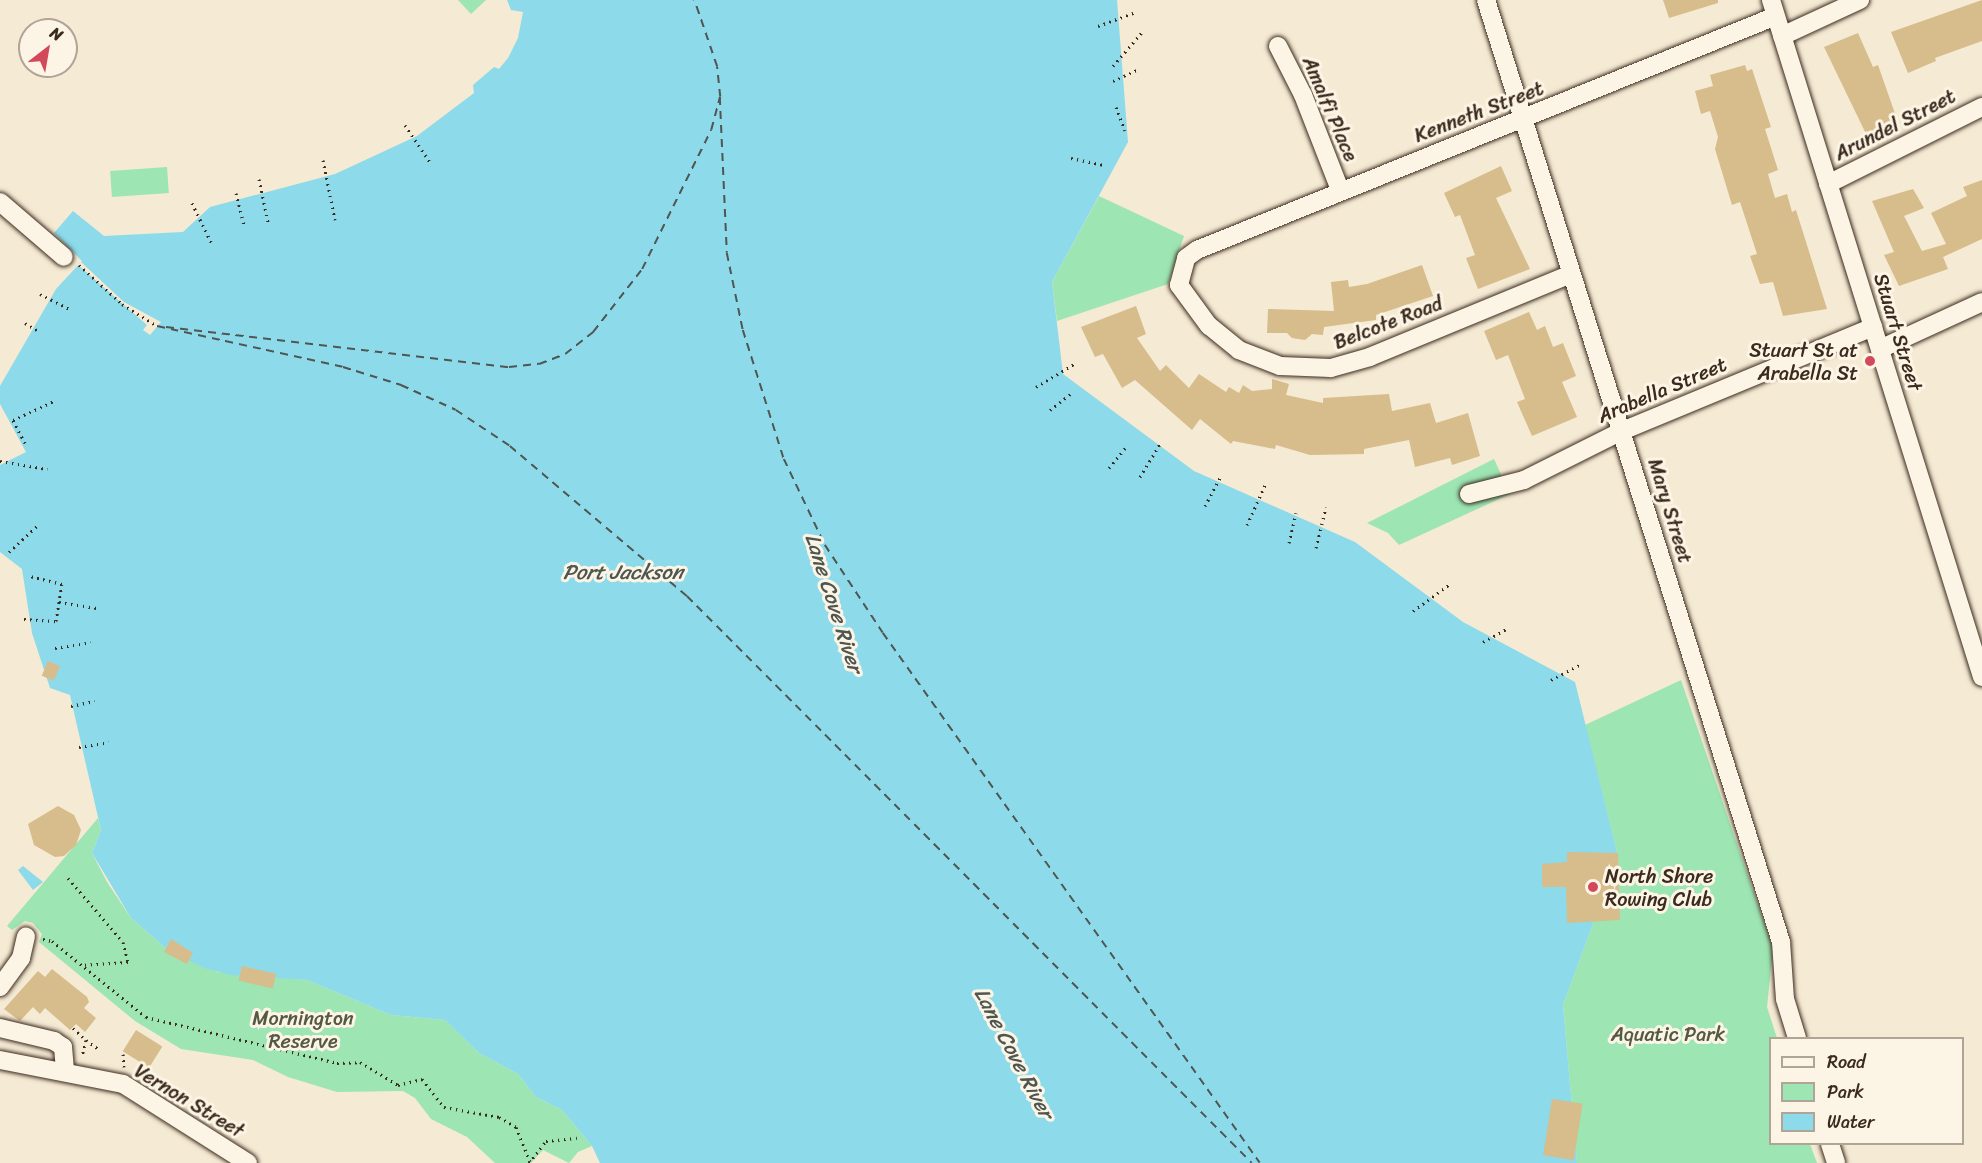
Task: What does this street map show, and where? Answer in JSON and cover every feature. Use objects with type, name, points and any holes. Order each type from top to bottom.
[{"type":"street","name":"Mary Street","points":[[1486,0],[1781,942],[1785,999],[1797,1037]]},
{"type":"street","points":[[1782,36],[1860,0]]},
{"type":"street","name":"Kenneth Street","points":[[1197,250],[1340,190],[1523,119],[1774,8]]},
{"type":"street","name":"Stuart Street","points":[[1774,8],[1982,677]]},
{"type":"street","name":"Amalfi Place","points":[[1278,46],[1303,95],[1340,190]]},
{"type":"street","name":"Arundel Street","points":[[1828,184],[1982,107]]},
{"type":"street","points":[[0,202],[64,257]]},
{"type":"street","name":"Belcote Road","points":[[1197,250],[1186,258],[1179,285],[1209,326],[1222,340],[1262,360],[1297,368],[1331,368],[1371,357],[1571,274]]},
{"type":"street","points":[[1880,349],[1982,302]]},
{"type":"street","name":"Arabella Street","points":[[1469,494],[1524,480],[1622,430],[1873,327]]},
{"type":"street","points":[[0,987],[21,958],[26,937]]},
{"type":"street","points":[[0,1029],[54,1041],[63,1047],[65,1070]]},
{"type":"street","name":"Vernon Street","points":[[0,1059],[65,1070],[139,1092],[248,1163]]},
{"type":"street","points":[[1831,1145],[1836,1163]]},
{"type":"path","points":[[1098,26],[1136,12]]},
{"type":"path","points":[[1113,66],[1143,31]]},
{"type":"path","points":[[1113,81],[1140,69]]},
{"type":"path","points":[[1116,107],[1125,130]]},
{"type":"path","points":[[405,125],[432,165]]},
{"type":"path","points":[[1071,158],[1105,165]]},
{"type":"path","points":[[322,160],[335,220]]},
{"type":"path","points":[[259,179],[268,222]]},
{"type":"path","points":[[236,193],[244,224]]},
{"type":"path","points":[[192,203],[213,244]]},
{"type":"path","points":[[64,257],[75,261],[123,304],[157,326]]},
{"type":"path","points":[[40,294],[70,309]]},
{"type":"path","points":[[25,323],[40,332]]},
{"type":"path","points":[[1036,387],[1074,364]]},
{"type":"path","points":[[1050,410],[1073,392]]},
{"type":"path","points":[[25,443],[13,420],[54,401]]},
{"type":"path","points":[[1140,477],[1161,442]]},
{"type":"path","points":[[1109,468],[1127,446]]},
{"type":"path","points":[[0,461],[47,469]]},
{"type":"path","points":[[1204,506],[1220,478]]},
{"type":"path","points":[[1247,525],[1266,483]]},
{"type":"path","points":[[1316,548],[1326,507]]},
{"type":"path","points":[[1289,543],[1296,513]]},
{"type":"path","points":[[9,552],[39,524]]},
{"type":"path","points":[[24,619],[56,621],[62,584],[28,576]]},
{"type":"path","points":[[1413,611],[1450,584]]},
{"type":"path","points":[[59,602],[97,608]]},
{"type":"path","points":[[1483,642],[1506,629]]},
{"type":"path","points":[[56,648],[91,642]]},
{"type":"path","points":[[1551,680],[1579,664]]},
{"type":"path","points":[[71,706],[94,701]]},
{"type":"path","points":[[79,747],[109,742]]},
{"type":"path","points":[[68,878],[123,942],[128,962],[82,965]]},
{"type":"path","points":[[26,937],[52,941],[146,1017],[337,1062],[360,1062],[398,1085],[422,1079],[444,1107],[499,1117],[516,1127],[530,1162]]},
{"type":"path","points":[[73,1028],[85,1042],[97,1048]]},
{"type":"path","points":[[123,1054],[128,1075]]},
{"type":"path","points":[[530,1162],[546,1141],[577,1138]]},
{"type":"green space","points":[[458,0],[486,0],[471,14]]},
{"type":"green space","points":[[167,167],[169,193],[112,197],[110,171]]},
{"type":"green space","points":[[1099,196],[1184,236],[1168,284],[1057,321],[1052,282]]},
{"type":"green space","points":[[1494,459],[1510,494],[1399,545],[1388,533],[1367,523]]},
{"type":"green space","name":"Aquatic Park","points":[[1681,680],[1773,949],[1767,1007],[1777,1037],[1769,1037],[1769,1145],[1810,1145],[1817,1163],[1577,1163],[1563,1005],[1618,856],[1585,725]]},
{"type":"green space","name":"Mornington Reserve","points":[[98,818],[101,830],[92,853],[107,882],[131,918],[167,949],[218,972],[307,980],[391,1015],[445,1020],[479,1053],[518,1074],[536,1097],[562,1110],[592,1146],[578,1152],[569,1163],[543,1150],[531,1163],[495,1163],[467,1137],[431,1119],[415,1098],[403,1091],[337,1092],[288,1077],[253,1060],[181,1049],[135,1021],[39,942],[42,934],[33,923],[25,921],[12,930],[7,926]]},
{"type":"water","name":"Port Jackson","points":[[507,0],[1117,0],[1128,142],[1052,282],[1063,374],[1194,471],[1355,542],[1463,622],[1575,682],[1618,856],[1563,1005],[1577,1163],[600,1163],[592,1146],[562,1110],[536,1097],[518,1074],[479,1053],[445,1020],[391,1015],[307,980],[231,975],[204,968],[167,949],[131,918],[92,853],[101,830],[70,695],[50,688],[32,633],[22,569],[0,552],[0,465],[26,452],[0,404],[0,386],[56,289],[82,261],[54,233],[73,211],[104,236],[183,232],[210,207],[335,174],[417,136],[474,93],[473,85],[494,67],[499,69],[508,58],[518,38],[523,12],[511,10]]},
{"type":"water","points":[[23,866],[43,882],[33,890],[18,870]]},
{"type":"pier","points":[[81,262],[124,302],[161,322],[150,335],[143,330],[147,325],[78,265]]},
{"type":"building","points":[[1663,0],[1718,0],[1718,3],[1669,18]]},
{"type":"building","points":[[1982,0],[1982,41],[1935,58],[1936,61],[1908,73],[1891,32]]},
{"type":"building","points":[[1858,33],[1873,67],[1878,65],[1899,125],[1868,138],[1824,47]]},
{"type":"building","points":[[1745,65],[1747,71],[1752,69],[1771,127],[1765,129],[1778,170],[1768,174],[1775,198],[1787,194],[1792,212],[1796,210],[1827,309],[1783,316],[1773,282],[1760,284],[1750,256],[1757,254],[1740,202],[1732,205],[1715,149],[1718,137],[1710,111],[1701,114],[1695,91],[1713,86],[1710,75]]},
{"type":"building","points":[[1501,166],[1512,191],[1496,198],[1530,269],[1478,289],[1466,258],[1475,255],[1460,215],[1455,217],[1444,193]]},
{"type":"building","points":[[1982,180],[1982,239],[1943,257],[1948,269],[1899,286],[1884,255],[1894,252],[1872,201],[1913,189],[1924,208],[1904,216],[1922,251],[1946,244],[1931,213],[1967,196],[1963,187]]},
{"type":"building","points":[[1422,265],[1433,296],[1376,315],[1376,320],[1324,327],[1323,335],[1312,334],[1305,340],[1292,338],[1287,333],[1267,333],[1268,309],[1334,311],[1331,282],[1348,280],[1349,287],[1367,284]]},
{"type":"building","points":[[1136,306],[1146,334],[1137,338],[1160,371],[1166,365],[1189,388],[1199,374],[1226,392],[1229,387],[1239,393],[1243,385],[1252,391],[1272,389],[1272,379],[1289,384],[1286,395],[1323,403],[1323,398],[1389,394],[1392,411],[1430,403],[1436,423],[1468,413],[1480,456],[1452,465],[1450,458],[1415,467],[1409,440],[1364,449],[1364,454],[1310,455],[1276,445],[1275,449],[1233,441],[1231,444],[1200,419],[1192,430],[1135,380],[1122,388],[1103,354],[1095,357],[1081,327]]},
{"type":"building","points":[[1529,312],[1537,330],[1545,326],[1553,347],[1563,343],[1576,376],[1562,382],[1577,417],[1532,436],[1517,402],[1525,399],[1508,355],[1496,360],[1484,331]]},
{"type":"building","points":[[48,661],[60,666],[54,681],[42,676]]},
{"type":"building","points":[[58,806],[74,815],[81,830],[76,845],[64,856],[55,857],[34,845],[28,824]]},
{"type":"building","name":"North Shore Rowing Club","points":[[1567,852],[1618,853],[1620,920],[1567,923],[1566,887],[1542,887],[1542,864],[1567,862]]},
{"type":"building","points":[[171,939],[193,953],[187,964],[164,952]]},
{"type":"building","points":[[242,966],[276,974],[273,988],[239,981]]},
{"type":"building","points":[[52,969],[87,997],[89,1002],[84,1008],[96,1018],[85,1032],[76,1024],[70,1030],[45,1008],[40,1014],[33,1007],[20,1021],[4,1009],[38,971],[45,977]]},
{"type":"building","points":[[136,1030],[162,1046],[149,1068],[123,1051]]},
{"type":"building","points":[[1552,1099],[1583,1104],[1574,1160],[1543,1155]]},
{"type":"ferry route","points":[[166,327],[509,367],[539,364],[565,354],[593,332],[642,269],[711,130],[720,97],[717,67],[694,0]]},
{"type":"ferry route","points":[[720,97],[727,253],[743,330],[784,459],[825,545],[883,633],[1260,1163]]},
{"type":"ferry route","points":[[157,326],[343,367],[401,385],[456,410],[510,446],[687,596],[1252,1163]]},
{"type":"place","name":"Stuart St at Arabella St","points":[[1870,361]]},
{"type":"place","name":"North Shore Rowing Club","points":[[1593,887]]},
{"type":"water label","name":"Lane Cove River","points":[[834,603]]},
{"type":"water label","name":"Lane Cove River","points":[[1014,1053]]}]
